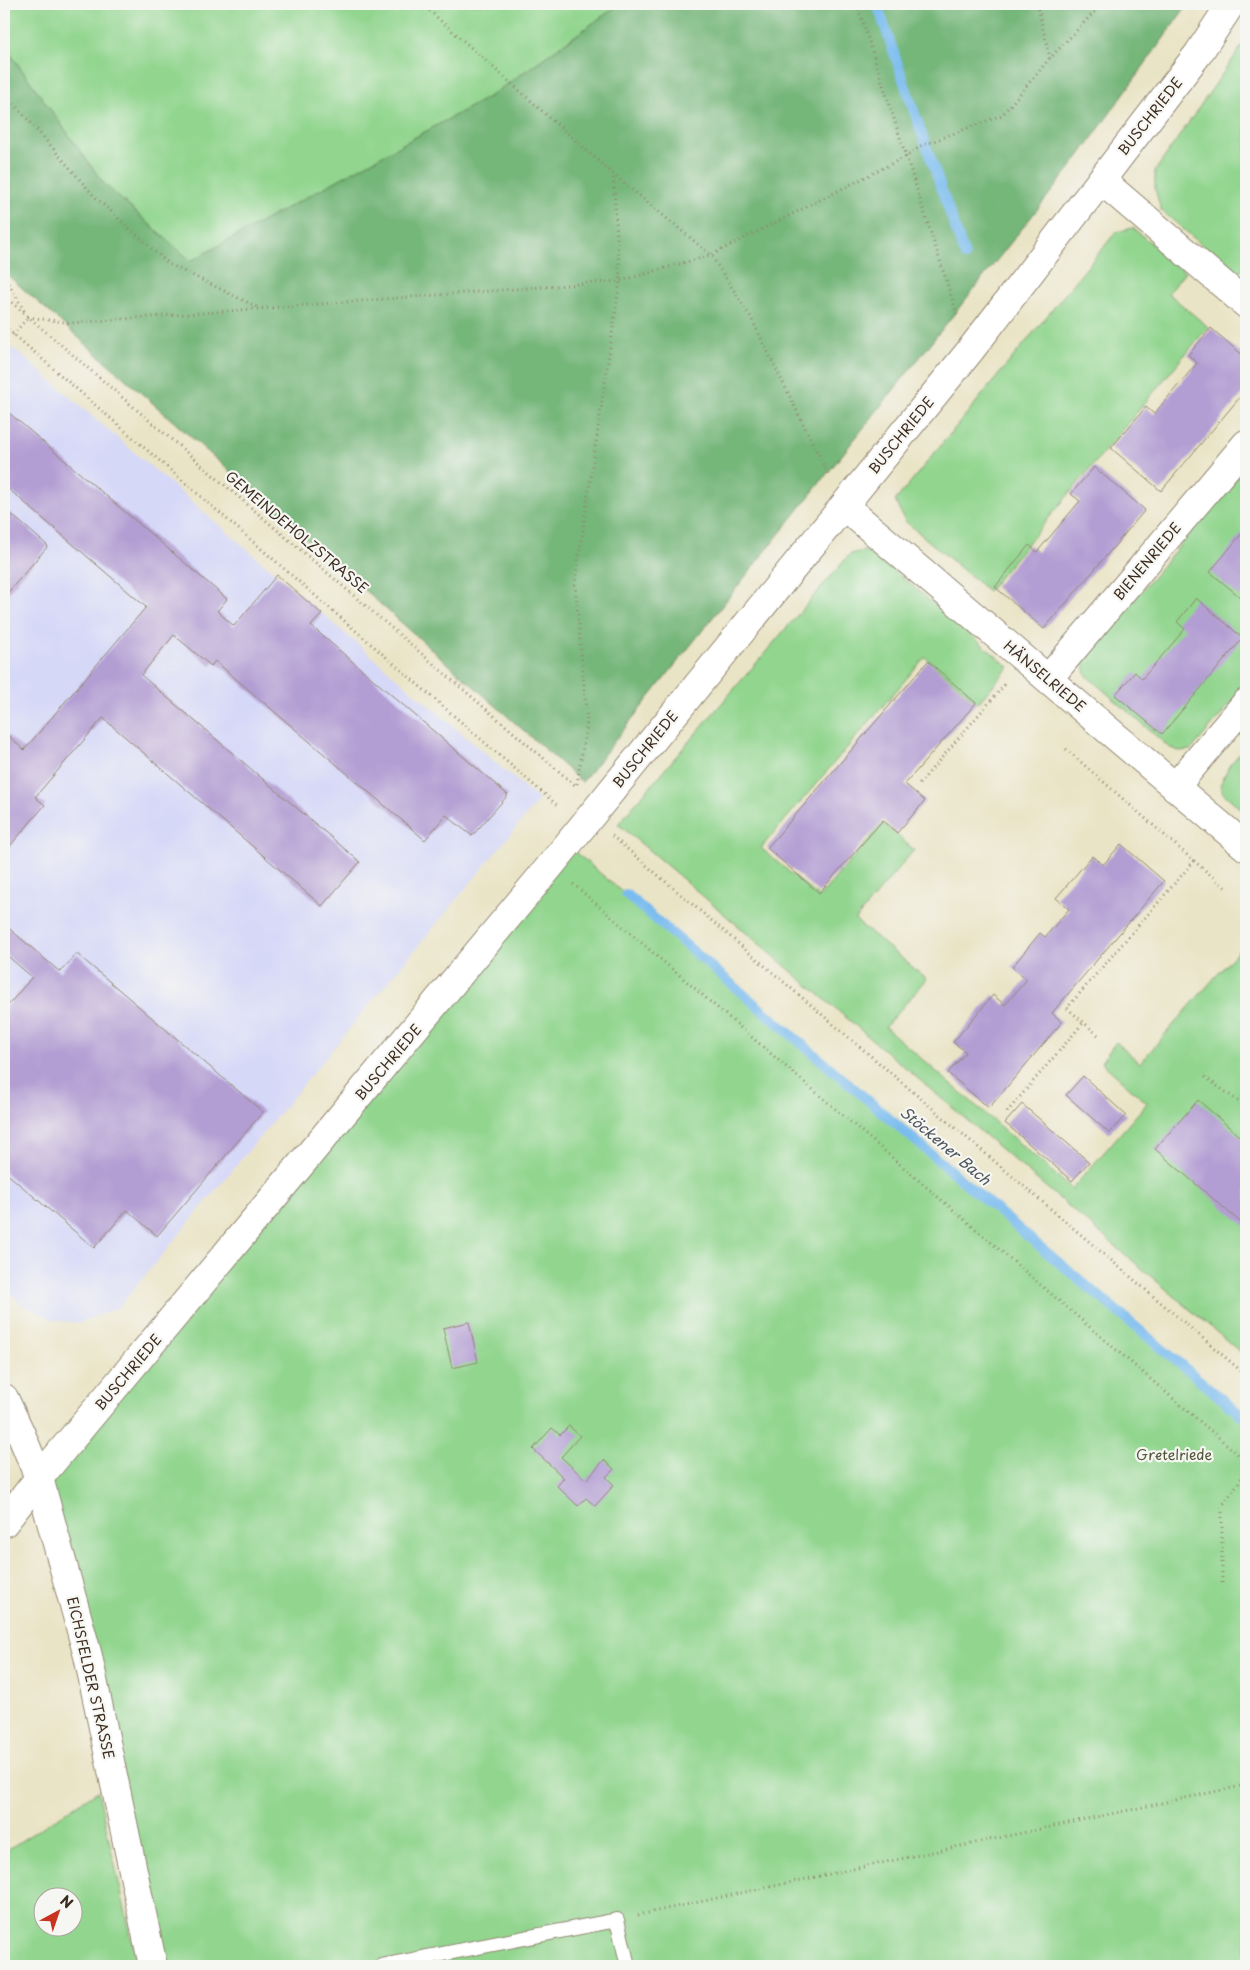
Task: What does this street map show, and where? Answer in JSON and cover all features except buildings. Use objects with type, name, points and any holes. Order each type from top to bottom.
[{"type":"street","name":"BUSCHRIEDE","points":[[4,1523],[39,1478],[551,866],[969,352],[1198,54],[1231,4]]},
{"type":"street","points":[[1101,180],[1246,304]]},
{"type":"street","name":"BIENENRIEDE","points":[[1048,679],[1246,444]]},
{"type":"street","name":"HÄNSELRIEDE","points":[[844,506],[1246,847]]},
{"type":"street","points":[[1175,787],[1246,703]]},
{"type":"street","name":"EICHSFELDER STRASSE","points":[[4,1398],[39,1478],[88,1656],[153,1966]]},
{"type":"lane","points":[[381,1966],[616,1920],[628,1966]]},
{"type":"path","points":[[422,4],[613,174],[711,255],[750,316],[844,506]]},
{"type":"path","points":[[857,4],[969,352]]},
{"type":"path","points":[[1037,4],[1050,58]]},
{"type":"path","points":[[28,317],[71,323],[620,280],[711,255],[907,156],[920,146],[1002,115],[1050,58],[1102,4]]},
{"type":"path","points":[[4,92],[95,197],[169,264],[261,309]]},
{"type":"path","points":[[613,174],[620,280]]},
{"type":"path","points":[[4,274],[28,317]]},
{"type":"path","name":"GEMEINDEHOLZSTRASSE","points":[[4,296],[576,786],[587,720],[575,582],[620,280]]},
{"type":"path","points":[[13,334],[28,317]]},
{"type":"path","points":[[4,326],[558,806]]},
{"type":"path","points":[[919,784],[1026,660]]},
{"type":"path","points":[[1066,749],[1226,888]]},
{"type":"path","points":[[608,833],[1246,1375]]},
{"type":"path","points":[[1098,1035],[1067,1008],[1194,861]]},
{"type":"path","points":[[551,866],[1246,1461]]},
{"type":"path","points":[[1007,1112],[1084,1023]]},
{"type":"path","points":[[1205,1077],[1246,1107]]},
{"type":"path","points":[[1222,1583],[1222,1506],[1246,1472]]},
{"type":"path","points":[[616,1920],[1246,1785]]},
{"type":"shaded area","points":[[13,348],[539,800],[119,1307],[79,1323],[55,1320],[20,1304],[4,1283],[4,359]]},
{"type":"green space","points":[[4,4],[620,4],[490,96],[191,261],[104,184],[4,45]]},
{"type":"green space","points":[[620,4],[1188,4],[1075,162],[582,782],[4,272],[4,45],[104,184],[191,261],[490,96]]},
{"type":"green space","points":[[1246,40],[1246,262],[1238,276],[1161,210],[1155,189],[1155,171]]},
{"type":"green space","points":[[1133,228],[1185,272],[1168,293],[1208,327],[988,591],[905,521],[895,501],[1116,232]]},
{"type":"green space","points":[[1246,467],[1246,686],[1191,750],[1179,751],[1170,748],[1086,675],[1083,660]]},
{"type":"green space","points":[[863,551],[874,554],[1009,667],[978,703],[925,657],[761,848],[819,897],[883,823],[914,850],[855,920],[927,979],[885,1027],[1072,1189],[1147,1103],[1101,1062],[1116,1042],[1140,1063],[1246,942],[1246,1357],[618,824],[850,554]]},
{"type":"green space","points":[[1246,746],[1246,813],[1223,793],[1220,785],[1229,766]]},
{"type":"green space","name":"Gretelriede","points":[[568,846],[1246,1419],[1246,1966],[153,1966],[39,1478]]},
{"type":"green space","points":[[98,1791],[138,1966],[4,1966],[4,1852]]},
{"type":"waterway","name":"Stöckener Bach","points":[[877,4],[925,143]]},
{"type":"waterway","name":"Stöckener Bach","points":[[926,145],[965,256]]},
{"type":"waterway","name":"Stöckener Bach","points":[[626,894],[1032,1240],[1246,1419]]}]
